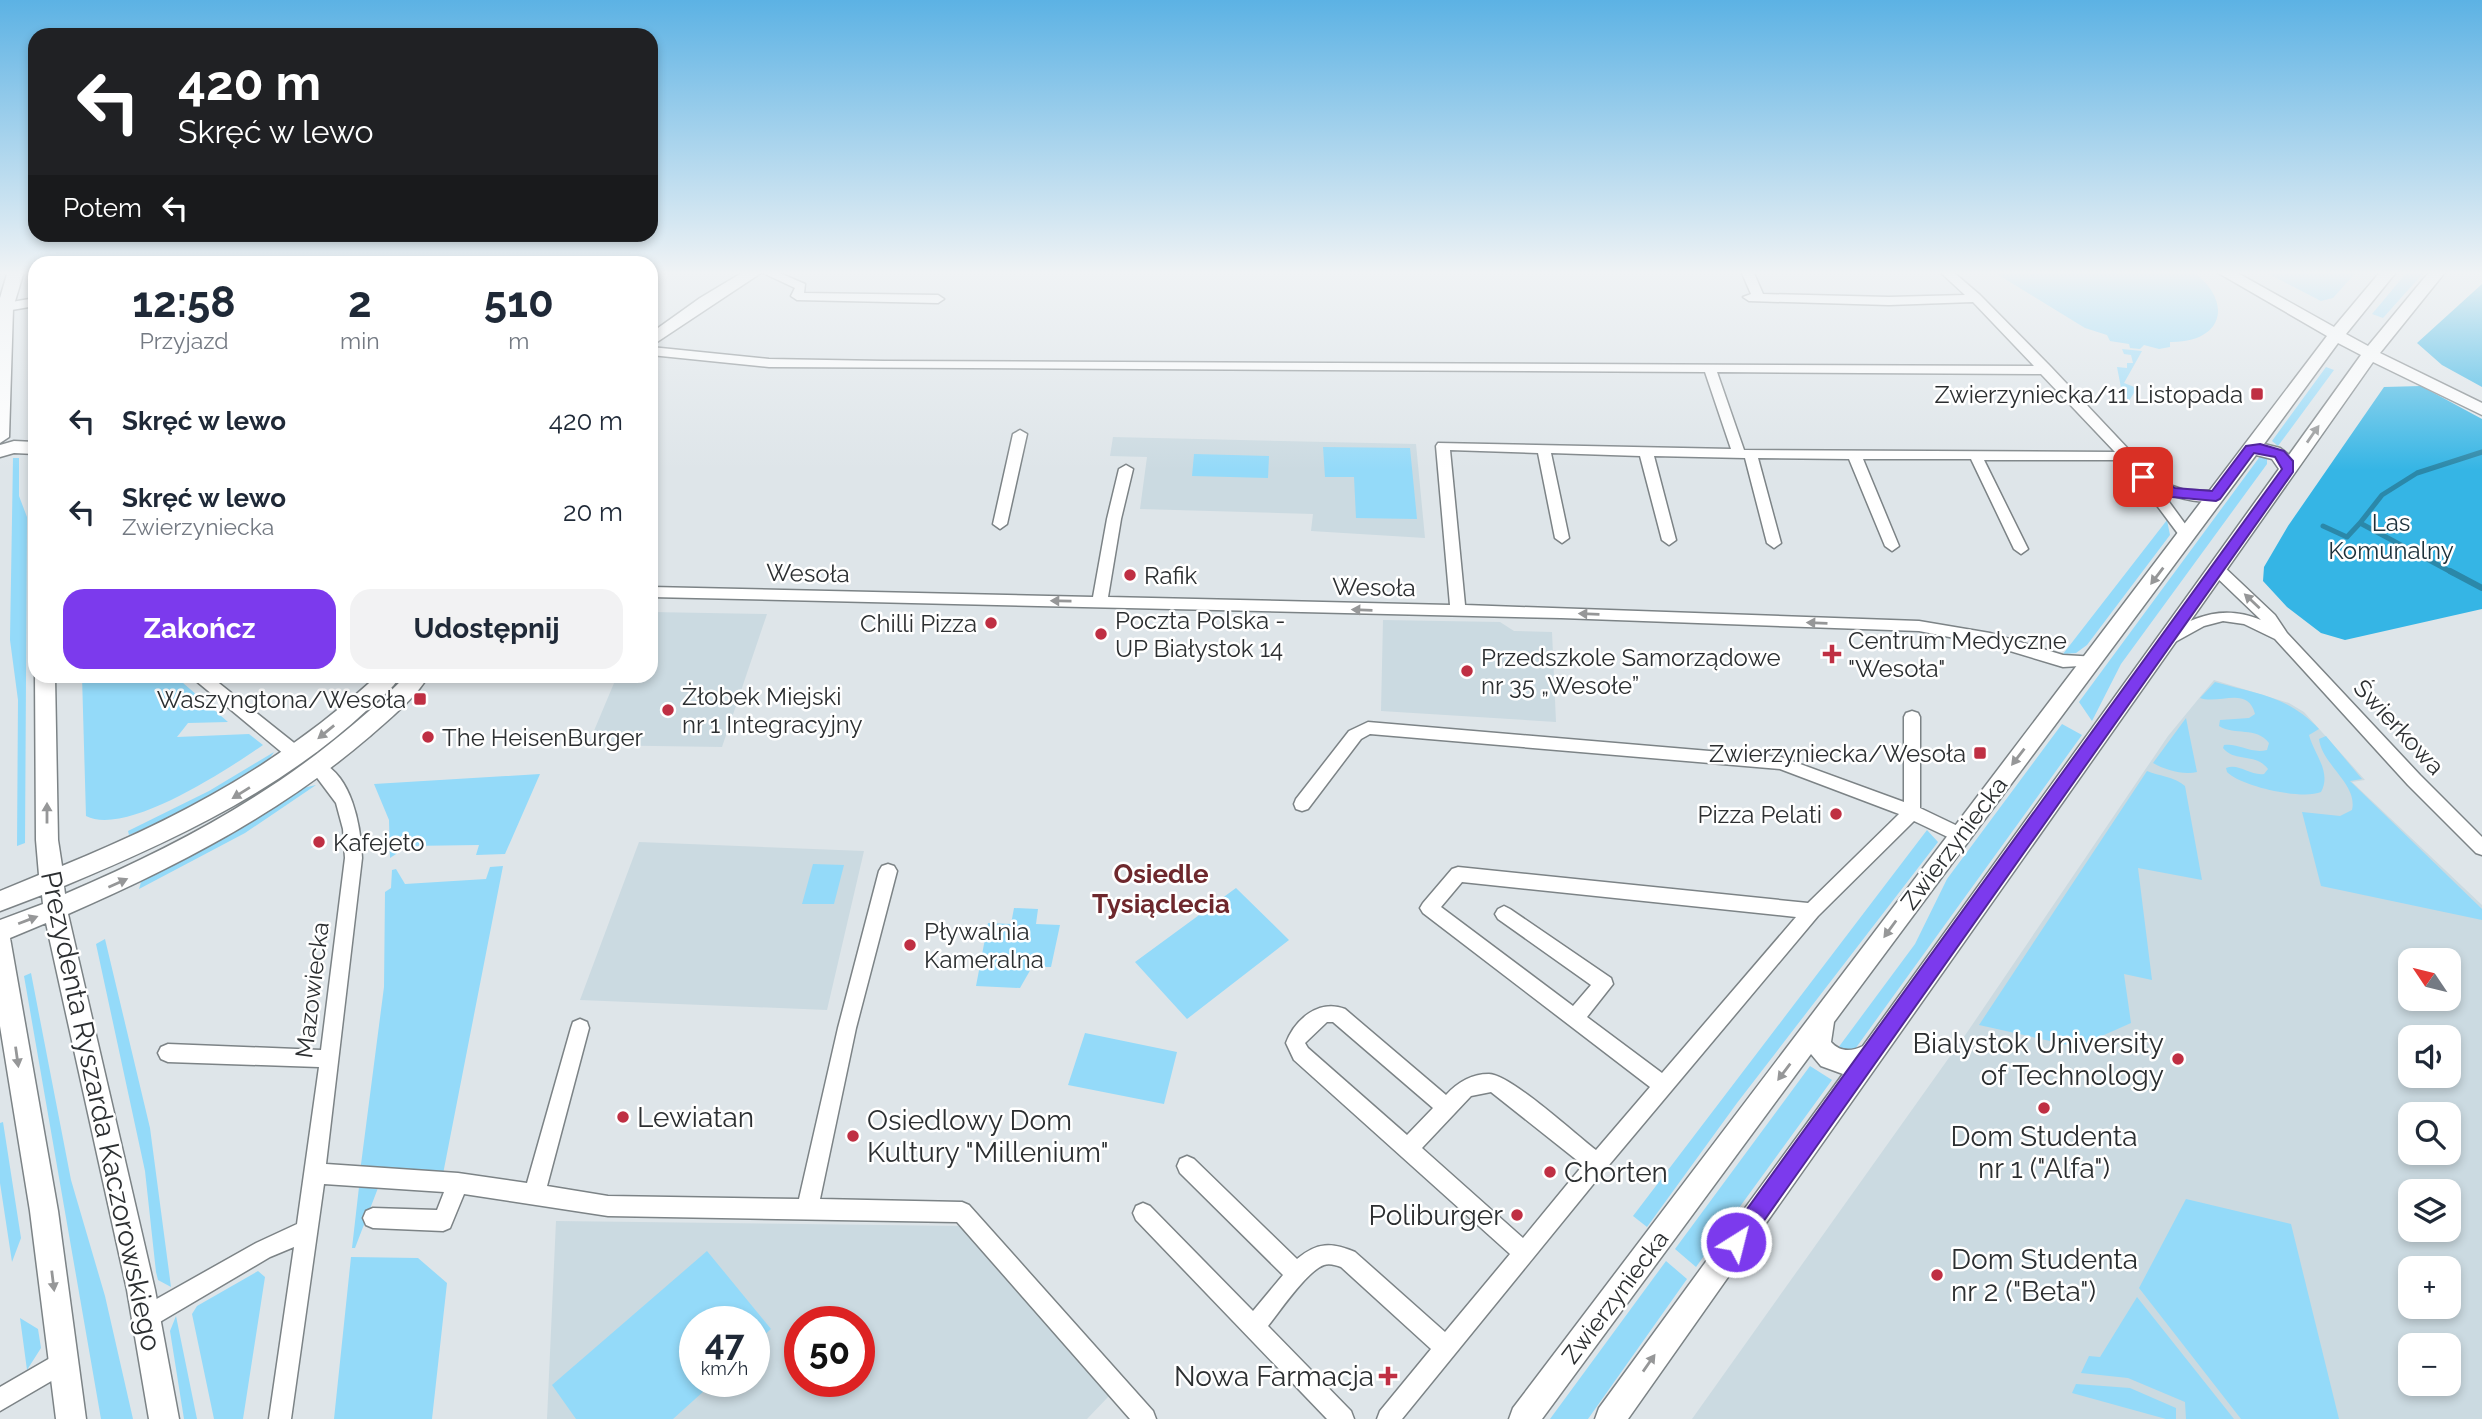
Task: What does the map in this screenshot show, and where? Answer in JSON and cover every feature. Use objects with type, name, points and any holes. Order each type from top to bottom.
[{"type":"main road","points":[[0,437],[2,337]]},
{"type":"main road","name":"Zwierzyniecka","points":[[1524,1419],[2334,337]]},
{"type":"main road","points":[[2351,337],[2482,403]]},
{"type":"main road","points":[[1610,1419],[2383,337]]},
{"type":"main road","points":[[2373,349],[2403,371],[2482,410]]},
{"type":"main road","points":[[2355,375],[2367,370],[2403,371]]},
{"type":"main road","points":[[0,451],[14,447],[28,448]]},
{"type":"main road","points":[[2250,449],[2279,454],[2286,461],[2288,469]]},
{"type":"main road","name":"Prezydenta Ryszarda Kaczorowskiego","points":[[45,683],[47,840],[53,895],[145,1318],[164,1419]]},
{"type":"main road","points":[[307,761],[355,708],[382,683]]},
{"type":"main road","points":[[0,901],[53,895],[131,877],[211,836],[307,761],[375,719],[411,683]]},
{"type":"main road","points":[[0,931],[53,895]]},
{"type":"main road","points":[[0,941],[21,1084],[44,1211],[71,1419]]},
{"type":"main road","points":[[1825,1017],[1817,1037],[1824,1052],[1831,1058],[1848,1065],[1856,1064],[1871,1055]]},
{"type":"street","points":[[2015,337],[2127,456],[2187,536]]},
{"type":"street","points":[[658,352],[769,363],[2047,370]]},
{"type":"street","points":[[1710,369],[1744,454],[1774,543]]},
{"type":"street","points":[[1000,524],[1020,434]]},
{"type":"street","points":[[1458,612],[1443,446],[1744,454],[2127,456]]},
{"type":"street","points":[[1544,450],[1562,538]]},
{"type":"street","points":[[1646,452],[1669,540]]},
{"type":"street","points":[[1854,454],[1892,546]]},
{"type":"street","points":[[1975,455],[2021,549]]},
{"type":"street","points":[[1100,601],[1114,519],[1126,469]]},
{"type":"street","points":[[2143,477],[2172,493],[2216,496]]},
{"type":"street","name":"Świerkowa","points":[[2217,569],[2270,619],[2282,637],[2414,780],[2482,848]]},
{"type":"street","name":"Wesoła","points":[[658,592],[1100,601],[1919,626],[1990,639],[2063,661],[2092,661]]},
{"type":"street","name":"Świerkowa","points":[[2166,640],[2205,617],[2223,614],[2236,615],[2262,625],[2282,637]]},
{"type":"street","name":"Mazowiecka","points":[[209,683],[338,787],[354,841],[354,874],[280,1419]]},
{"type":"street","points":[[1388,1419],[1597,1164],[1812,911],[1912,812],[1912,717]]},
{"type":"street","points":[[1302,804],[1355,735],[1368,728],[1781,762],[1912,812],[1960,835]]},
{"type":"street","points":[[807,1211],[847,1028],[888,871]]},
{"type":"street","points":[[1664,1086],[1429,908],[1458,874],[1812,911]]},
{"type":"street","points":[[1504,914],[1604,984],[1574,1018]]},
{"type":"street","points":[[1447,1108],[1338,1015],[1331,1012],[1322,1014],[1297,1038],[1296,1048],[1301,1054],[1524,1252]]},
{"type":"street","points":[[534,1196],[580,1028]]},
{"type":"street","points":[[167,1053],[330,1059]]},
{"type":"street","points":[[1408,1148],[1466,1088],[1491,1083],[1503,1088],[1597,1164]]},
{"type":"street","points":[[1187,1166],[1298,1275]]},
{"type":"street","points":[[315,1173],[458,1183],[608,1206],[962,1212],[1145,1419]]},
{"type":"street","points":[[373,1218],[443,1221],[458,1183]]},
{"type":"street","points":[[1143,1213],[1343,1419]]},
{"type":"street","points":[[145,1318],[263,1250],[306,1231]]},
{"type":"street","points":[[1254,1327],[1308,1264],[1321,1255],[1334,1254],[1348,1259],[1446,1348]]},
{"type":"street","points":[[0,1400],[64,1361]]},
{"type":"shaded area","points":[[2108,337],[2198,337],[2170,342],[2170,347],[2159,349],[2144,345],[2140,349],[2130,348],[2129,344],[2110,341]]},
{"type":"shaded area","points":[[2122,349],[2142,351],[2124,383],[2137,388],[2127,404],[2124,403],[2117,367],[2127,368],[2127,363],[2133,363],[2131,355],[2124,354]]},
{"type":"shaded area","points":[[2326,367],[2334,370],[2278,446],[2272,441]]},
{"type":"shaded area","points":[[1113,437],[1416,444],[1425,538],[1311,531],[1313,514],[1140,509],[1147,457],[1110,456]]},
{"type":"shaded area","points":[[1323,447],[1410,448],[1417,519],[1356,518],[1354,477],[1325,477]]},
{"type":"shaded area","points":[[1194,454],[1269,456],[1268,478],[1192,476]]},
{"type":"shaded area","points":[[2261,455],[2267,457],[2267,464],[2121,664],[2092,721],[2079,702]]},
{"type":"shaded area","points":[[13,458],[19,458],[19,496],[27,517],[25,843],[17,846],[18,700],[10,640]]},
{"type":"shaded area","points":[[2167,520],[2170,535],[2087,645],[2076,653],[2063,654]]},
{"type":"shaded area","name":"Żłobek Miejski nr 1 Integracyjny","points":[[658,612],[767,614],[722,747],[588,745],[614,683],[658,683]]},
{"type":"shaded area","name":"Przedszkole Samorządowe nr 35 „Wesołe”","points":[[1383,620],[1500,622],[1514,631],[1552,632],[1556,722],[1381,711]]},
{"type":"shaded area","name":"Bialystok University of Technology","points":[[2214,680],[2289,703],[2304,712],[2365,780],[2352,782],[2482,905],[2482,1419],[1692,1419],[1968,1031],[2168,736]]},
{"type":"shaded area","points":[[2215,682],[2284,703],[2296,709],[2319,729],[2309,735],[2323,770],[2324,785],[2321,792],[2301,794],[2273,791],[2245,783],[2227,772],[2226,768],[2231,767],[2264,774],[2268,769],[2257,761],[2228,753],[2223,748],[2224,745],[2261,751],[2267,750],[2269,743],[2258,735],[2219,726],[2220,720],[2249,718],[2255,714],[2251,705],[2240,698],[2200,698]]},
{"type":"shaded area","points":[[82,683],[183,683],[228,722],[188,723],[177,737],[249,734],[263,745],[202,784],[150,809],[126,817],[104,820],[86,816]]},
{"type":"shaded area","points":[[2186,718],[2197,772],[2174,771],[2153,763]]},
{"type":"shaded area","points":[[2062,724],[2082,735],[1850,1056],[1838,1048],[1915,944],[1947,879]]},
{"type":"shaded area","points":[[2326,736],[2362,779],[2350,781],[2482,909],[2482,920],[2321,886],[2302,812],[2340,816],[2352,810],[2350,792],[2322,748],[2319,739]]},
{"type":"shaded area","points":[[274,752],[249,776],[185,810],[129,835],[128,831],[209,791]]},
{"type":"shaded area","points":[[2147,771],[2185,786],[2202,880],[2138,868],[2152,980],[2124,974],[2131,1023],[2077,1047],[1979,1025]]},
{"type":"shaded area","points":[[540,774],[505,854],[476,855],[479,845],[408,846],[390,858],[389,820],[374,784]]},
{"type":"shaded area","points":[[316,785],[245,833],[139,889],[141,882],[222,839],[303,788]]},
{"type":"shaded area","points":[[1927,830],[1938,842],[1737,1103],[1647,1227],[1633,1216]]},
{"type":"shaded area","points":[[639,842],[864,851],[827,1010],[580,1000]]},
{"type":"shaded area","points":[[813,864],[844,865],[834,904],[802,904]]},
{"type":"shaded area","points":[[503,866],[443,1174],[360,1172],[384,987],[385,892],[391,888],[392,870],[396,869],[405,884],[486,879],[490,867]]},
{"type":"shaded area","points":[[1236,888],[1289,940],[1187,1019],[1135,962]]},
{"type":"shaded area","points":[[1014,908],[1038,909],[1036,924],[1060,925],[1051,967],[1032,967],[1020,988],[976,986],[988,923],[1011,924]]},
{"type":"shaded area","points":[[105,939],[150,1128],[171,1287],[158,1280],[156,1272],[145,1171],[96,944]]},
{"type":"shaded area","points":[[31,973],[71,1180],[105,1296],[133,1419],[101,1419],[24,976]]},
{"type":"shaded area","points":[[1085,1033],[1177,1052],[1164,1104],[1068,1085]]},
{"type":"shaded area","points":[[1810,1066],[1832,1080],[1696,1267],[1675,1249]]},
{"type":"shaded area","points":[[3,1122],[21,1238],[12,1262],[0,1183],[0,1123]]},
{"type":"shaded area","points":[[359,1187],[378,1188],[355,1248],[352,1248]]},
{"type":"shaded area","points":[[2186,1199],[2291,1224],[2339,1419],[2241,1419],[2139,1288]]},
{"type":"shaded area","points":[[556,1221],[960,1226],[1109,1396],[1087,1419],[547,1419]]},
{"type":"shaded area","points":[[707,1251],[752,1306],[679,1306],[679,1397],[697,1397],[673,1419],[576,1419],[552,1385]]},
{"type":"shaded area","points":[[351,1257],[418,1258],[447,1283],[432,1419],[334,1419]]},
{"type":"shaded area","points":[[1666,1261],[1687,1279],[1588,1419],[1550,1419]]},
{"type":"shaded area","points":[[258,1271],[265,1277],[243,1419],[214,1419],[192,1314],[197,1306]]},
{"type":"shaded area","points":[[2137,1297],[2234,1419],[2186,1419],[2185,1402],[2128,1378],[2081,1373],[2089,1356],[2100,1357]]},
{"type":"shaded area","points":[[176,1316],[197,1419],[184,1419],[170,1331]]},
{"type":"shaded area","points":[[20,1318],[38,1329],[41,1348],[27,1370]]},
{"type":"shaded area","points":[[2076,1384],[2130,1388],[2176,1408],[2176,1419],[2166,1419],[2072,1393]]},
{"type":"green space","points":[[2423,337],[2482,337],[2482,387],[2442,365],[2417,343]]},
{"type":"green space","name":"Las Komunalny","points":[[2421,386],[2482,419],[2482,609],[2345,640],[2321,633],[2287,607],[2263,581],[2264,567],[2288,526],[2384,387]]},
{"type":"waterway","points":[[2360,523],[2382,495],[2417,473],[2482,452]]},
{"type":"waterway","points":[[2323,526],[2347,537],[2360,523]]},
{"type":"waterway","points":[[2360,523],[2453,573]]},
{"type":"waterway","points":[[2450,571],[2482,588]]},
{"type":"place","name":"Zwierzyniecka/11 Listopada","points":[[2257,394]]},
{"type":"place","name":"Rafik","points":[[1130,575]]},
{"type":"place","name":"Chilli Pizza","points":[[991,623]]},
{"type":"place","name":"Poczta Polska - UP Białystok 14","points":[[1101,634]]},
{"type":"place","name":"Centrum Medyczne \"Wesoła\"","points":[[1832,654]]},
{"type":"place","name":"Przedszkole Samorządowe nr 35 „Wesołe”","points":[[1467,671]]},
{"type":"place","name":"Waszyngtona/Wesoła","points":[[420,699]]},
{"type":"place","name":"Żłobek Miejski nr 1 Integracyjny","points":[[668,710]]},
{"type":"place","name":"The HeisenBurger","points":[[428,737]]},
{"type":"place","name":"Zwierzyniecka/Wesoła","points":[[1980,753]]},
{"type":"place","name":"Pizza Pelati","points":[[1836,814]]},
{"type":"place","name":"Kafejeto","points":[[319,842]]},
{"type":"place","name":"Pływalnia Kameralna","points":[[910,945]]},
{"type":"place","name":"Bialystok University of Technology","points":[[2178,1059]]},
{"type":"place","name":"Dom Studenta nr 1 (\"Alfa\")","points":[[2044,1108]]},
{"type":"place","name":"Lewiatan","points":[[623,1117]]},
{"type":"place","name":"Osiedlowy Dom Kultury \"Millenium\"","points":[[853,1136]]},
{"type":"place","name":"Chorten","points":[[1550,1172]]},
{"type":"place","name":"Poliburger","points":[[1517,1215]]},
{"type":"place","name":"Dom Studenta nr 2 (\"Beta\")","points":[[1937,1275]]},
{"type":"place","name":"Nowa Farmacja","points":[[1388,1376]]},
{"type":"district","name":"Osiedle Tysiąclecia","points":[[1161,889]]},
{"type":"route","points":[[1736,1242],[2288,469],[2286,461],[2279,454],[2270,450],[2250,449],[2216,496],[2199,497],[2172,493],[2143,477]]}]
